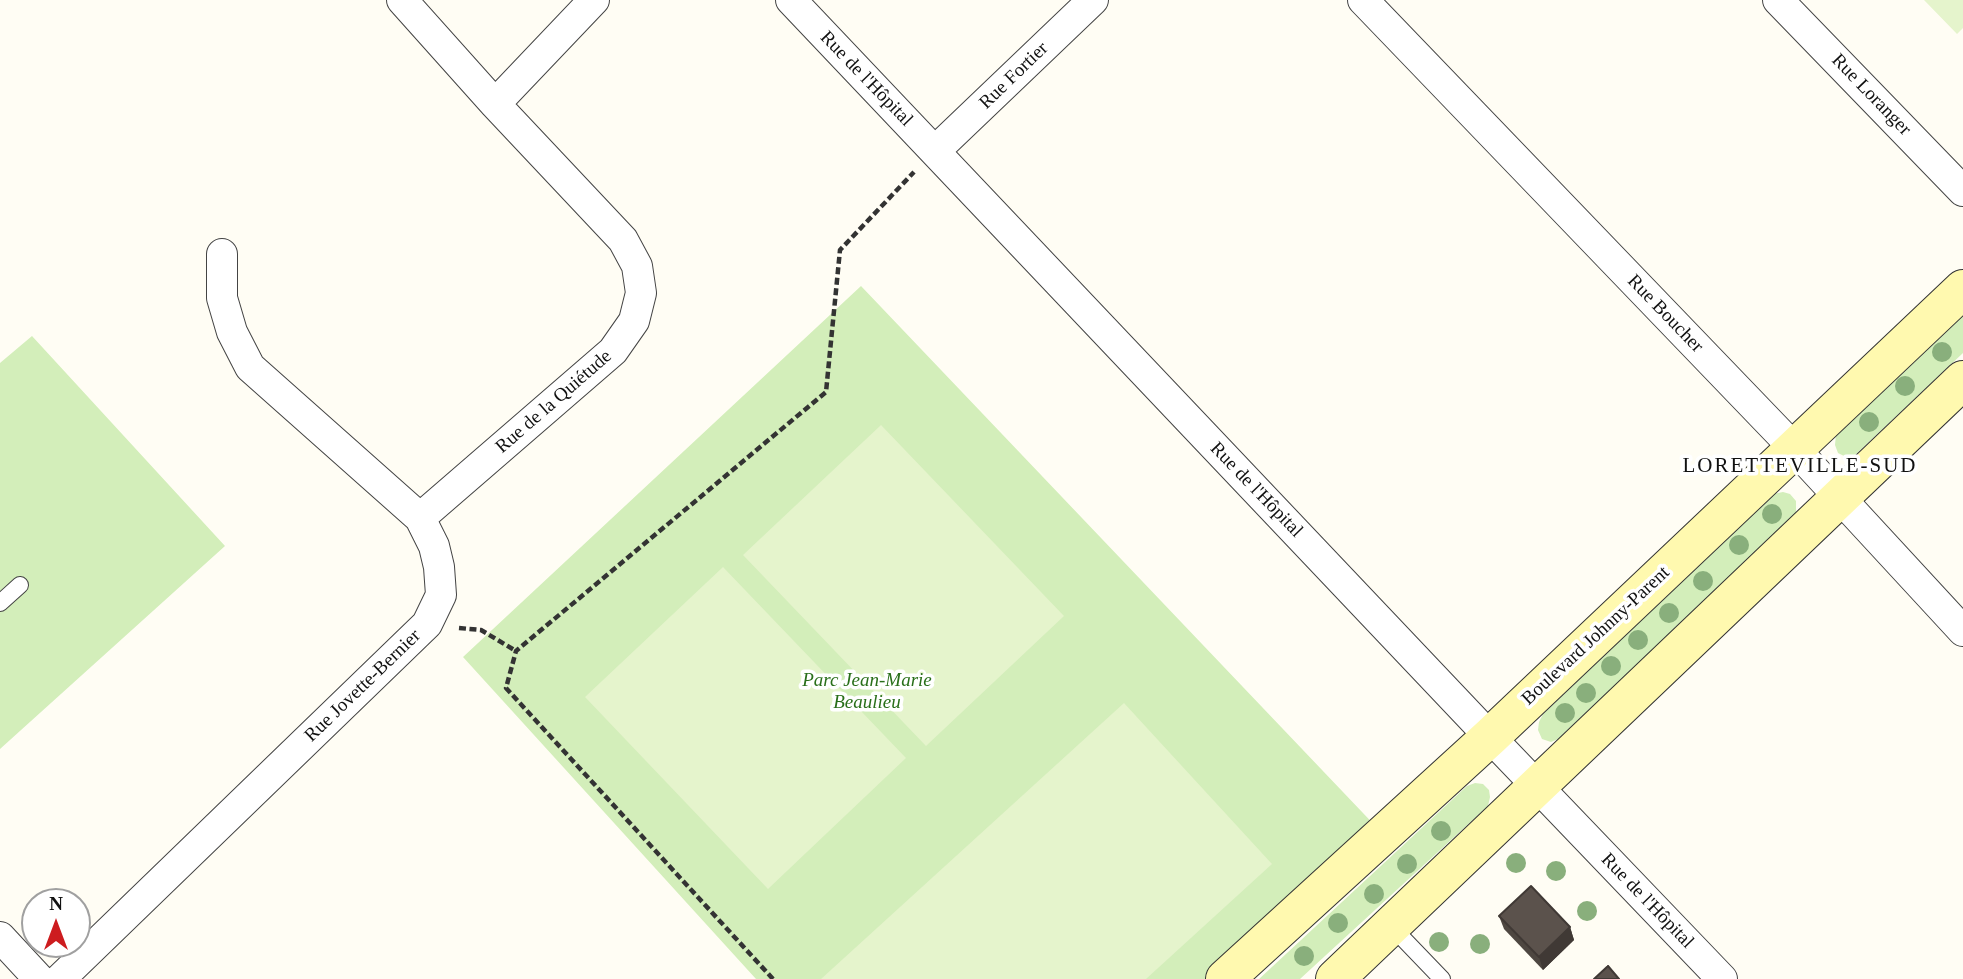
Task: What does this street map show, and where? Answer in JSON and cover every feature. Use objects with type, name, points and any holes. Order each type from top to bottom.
[{"type":"street","name":"Rue de la Quiétude","points":[[402,0],[623,240],[637,266],[641,293],[634,321],[613,351],[420,518]]},
{"type":"street","points":[[495,104],[594,0]]},
{"type":"street","name":"Rue de l'Hôpital","points":[[791,0],[1722,979]]},
{"type":"street","name":"Rue Fortier","points":[[935,151],[1093,0]]},
{"type":"street","name":"Rue Boucher","points":[[1363,0],[1794,448],[1963,631]]},
{"type":"street","name":"Rue Loranger","points":[[1778,0],[1963,191]]},
{"type":"street","name":"Rue Jovette-Bernier","points":[[60,979],[427,624],[441,595],[434,546],[420,518],[250,367],[232,332],[222,298],[222,254]]},
{"type":"street","name":"Boulevard Johnny-Parent","points":[[1225,979],[1490,737],[1963,289]]},
{"type":"street","points":[[1335,979],[1963,380]]},
{"type":"street","points":[[0,937],[39,979]]},
{"type":"lane","points":[[0,603],[20,585]]},
{"type":"lane","points":[[1392,927],[1442,979]]},
{"type":"path","points":[[773,979],[506,688],[516,650],[826,392],[840,250],[935,151]]},
{"type":"path","points":[[427,624],[481,630],[516,650]]},
{"type":"green space","points":[[1924,0],[1963,0],[1963,28],[1957,34]]},
{"type":"green space","name":"Parc Jean-Marie Beaulieu","points":[[861,286],[1383,834],[1225,979],[756,979],[463,657]]},
{"type":"green space","points":[[1963,314],[1963,353],[1854,456],[1846,457],[1838,453],[1835,445],[1836,434]]},
{"type":"green space","points":[[32,336],[225,546],[0,749],[0,363]]},
{"type":"green space","points":[[881,425],[1064,616],[926,746],[743,555]]},
{"type":"green space","points":[[1773,494],[1790,494],[1796,501],[1796,514],[1558,739],[1551,742],[1542,739],[1538,730],[1543,714]]},
{"type":"green space","points":[[723,567],[906,758],[768,889],[585,697]]},
{"type":"green space","points":[[1124,703],[1272,864],[1146,979],[821,979]]},
{"type":"green space","points":[[1483,784],[1489,790],[1488,806],[1300,979],[1259,979],[1467,786]]},
{"type":"building","points":[[1531,886],[1570,927],[1539,957],[1499,916]]},
{"type":"building","points":[[1608,966],[1619,979],[1594,979]]},
{"type":"district","name":"LORETTEVILLE-SUD","points":[[1800,466]]}]
